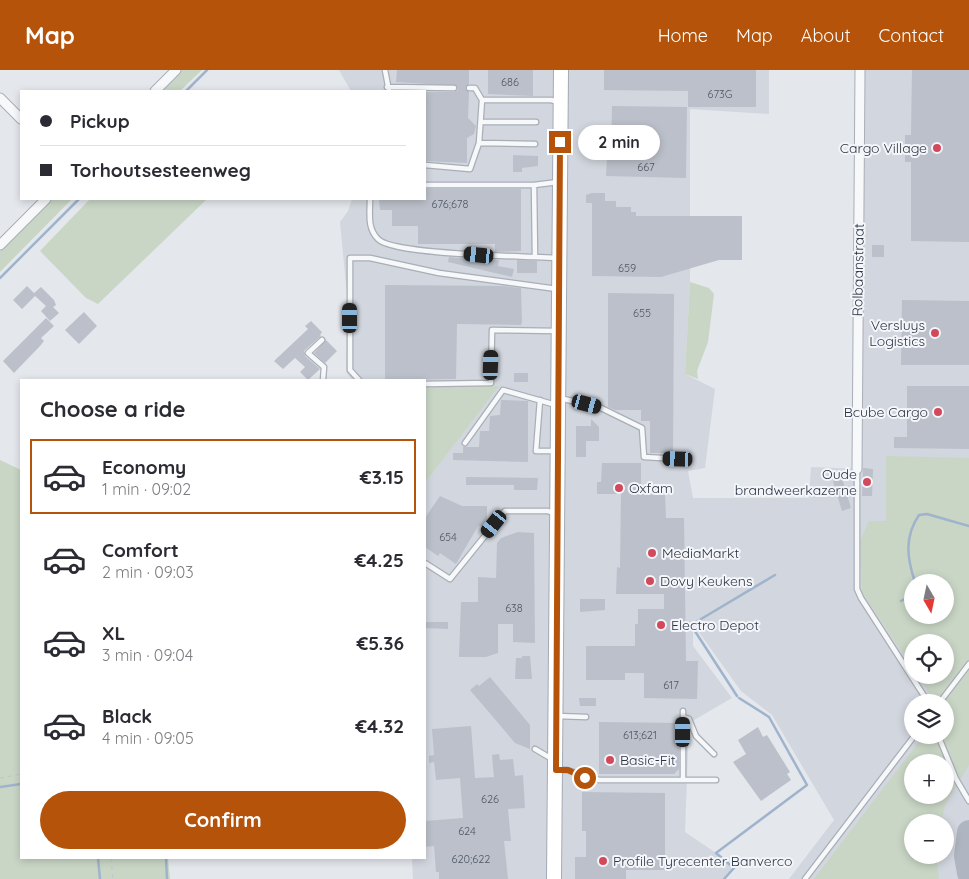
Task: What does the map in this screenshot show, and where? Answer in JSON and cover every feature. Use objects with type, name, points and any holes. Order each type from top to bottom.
[{"type":"main road","points":[[554,879],[560,70]]},
{"type":"street","points":[[156,90],[176,70]]},
{"type":"street","name":"Rolbaanstraat","points":[[857,469],[860,70]]},
{"type":"street","points":[[0,98],[20,118]]},
{"type":"street","points":[[0,245],[45,200]]},
{"type":"lane","points":[[385,70],[388,89],[454,88]]},
{"type":"lane","points":[[426,165],[470,169],[479,143],[482,122],[482,100],[475,88],[469,88]]},
{"type":"lane","points":[[482,100],[550,100],[560,103]]},
{"type":"lane","points":[[482,122],[536,122]]},
{"type":"lane","points":[[479,143],[535,144]]},
{"type":"lane","points":[[426,185],[534,185],[560,182]]},
{"type":"lane","points":[[534,185],[535,257]]},
{"type":"lane","points":[[370,200],[370,228],[379,241],[427,253],[447,252],[559,258]]},
{"type":"lane","points":[[358,379],[350,370],[350,258],[370,258],[439,273],[559,290]]},
{"type":"lane","points":[[426,384],[491,383],[492,330],[558,331]]},
{"type":"lane","points":[[322,340],[308,353],[324,367],[323,379]]},
{"type":"lane","points":[[465,442],[503,390],[540,400],[599,407],[642,428],[644,457],[678,459]]},
{"type":"lane","points":[[540,400],[536,451],[557,451]]},
{"type":"lane","points":[[857,469],[857,589],[860,598],[923,694]]},
{"type":"lane","points":[[426,564],[450,579],[505,511],[548,511],[557,515]]},
{"type":"lane","points":[[946,694],[969,664]]},
{"type":"lane","points":[[683,780],[683,714],[689,719],[696,736],[714,754]]},
{"type":"lane","points":[[556,716],[586,717]]},
{"type":"lane","points":[[805,879],[908,744]]},
{"type":"lane","points":[[942,744],[956,779],[969,801]]},
{"type":"lane","points":[[535,749],[556,765],[599,780],[716,780]]},
{"type":"path","points":[[0,778],[20,774]]},
{"type":"path","points":[[111,859],[113,879]]},
{"type":"shaded area","points":[[339,70],[769,70],[769,114],[690,109],[690,282],[685,374],[715,389],[705,468],[688,471],[693,498],[809,498],[811,467],[862,469],[865,70],[969,70],[969,879],[789,879],[834,820],[772,715],[741,691],[693,624],[693,646],[732,698],[689,723],[685,832],[734,868],[724,879],[413,879],[412,859],[426,859],[426,482],[498,386],[426,387],[426,379],[351,379],[346,372],[347,295],[340,222],[348,211],[352,200],[426,200],[426,90],[350,90]]},
{"type":"green space","points":[[180,70],[202,70],[181,90],[160,90]]},
{"type":"green space","points":[[51,200],[71,200],[0,272],[0,249]]},
{"type":"green space","points":[[89,200],[206,200],[98,304],[86,298],[40,251]]},
{"type":"green space","points":[[690,282],[709,288],[714,294],[708,342],[697,371],[698,379],[685,374]]},
{"type":"green space","points":[[499,386],[426,482],[426,387]]},
{"type":"green space","points":[[886,456],[969,458],[969,765],[954,790],[954,754],[909,754],[917,744],[954,744],[954,694],[930,694],[923,684],[954,684],[954,634],[904,634],[904,656],[862,592],[860,541],[869,521],[886,521]]},
{"type":"green space","points":[[0,460],[20,470],[20,859],[168,859],[170,879],[0,879]]},
{"type":"green space","points":[[904,761],[904,804],[946,804],[943,814],[904,814],[904,864],[937,864],[939,879],[814,879]]},
{"type":"building","points":[[397,70],[469,70],[469,84],[465,88],[469,92],[468,118],[476,126],[474,134],[467,138],[467,163],[426,161],[426,92],[454,92],[458,90],[457,86],[396,82]]},
{"type":"building","points":[[488,70],[533,70],[533,96],[488,94]]},
{"type":"building","points":[[604,70],[756,70],[756,107],[688,107],[688,91],[604,90]]},
{"type":"building","name":"Cargo Village","points":[[912,70],[969,70],[969,242],[911,241],[911,162],[905,162],[905,135],[911,135]]},
{"type":"building","points":[[612,106],[687,107],[686,178],[606,176],[607,157],[611,157]]},
{"type":"building","points":[[513,155],[538,156],[538,166],[522,168],[522,172],[513,172]]},
{"type":"building","points":[[426,189],[521,189],[521,251],[495,252],[495,244],[418,244],[418,226],[392,226],[392,210],[380,210],[379,200],[426,200]]},
{"type":"building","points":[[605,193],[605,201],[616,201],[616,207],[631,207],[631,212],[636,212],[636,216],[742,216],[742,260],[719,260],[661,277],[592,276],[592,203],[586,203],[586,195]]},
{"type":"building","points":[[872,245],[884,245],[884,257],[872,257]]},
{"type":"building","points":[[449,257],[499,260],[498,266],[514,269],[512,277],[448,262]]},
{"type":"building","points":[[517,260],[537,261],[537,273],[517,273]]},
{"type":"building","points":[[385,285],[502,286],[521,288],[521,325],[457,324],[456,379],[385,379]]},
{"type":"building","points":[[27,286],[34,293],[41,287],[54,300],[56,305],[53,307],[59,313],[50,321],[41,311],[46,306],[35,296],[22,309],[13,300]]},
{"type":"building","points":[[608,293],[674,294],[673,453],[650,453],[650,421],[641,421],[641,410],[615,410],[608,407]]},
{"type":"building","name":"Versluys Logistics","points":[[902,300],[969,301],[969,365],[901,365]]},
{"type":"building","points":[[84,312],[97,326],[79,344],[65,330]]},
{"type":"building","points":[[46,318],[54,326],[41,338],[44,341],[40,346],[14,373],[3,361]]},
{"type":"building","points":[[311,321],[322,332],[321,336],[304,351],[305,356],[320,369],[309,379],[300,372],[305,367],[295,358],[283,369],[274,361],[308,329],[305,326]]},
{"type":"building","points":[[326,340],[337,351],[325,363],[314,353]]},
{"type":"building","points":[[514,373],[528,373],[528,382],[514,382]]},
{"type":"building","name":"Bcube Cargo","points":[[907,386],[969,386],[969,449],[894,448],[894,437],[907,437]]},
{"type":"building","points":[[501,400],[528,401],[528,462],[453,460],[453,453],[463,453],[463,447],[479,447],[480,431],[489,431],[490,416],[500,415]]},
{"type":"building","points":[[591,419],[599,427],[599,441],[586,441],[586,457],[576,457],[576,426],[591,426]]},
{"type":"building","points":[[602,463],[641,463],[641,494],[665,495],[666,518],[684,518],[686,661],[698,661],[697,699],[644,698],[644,673],[625,673],[625,680],[586,680],[586,646],[635,646],[635,624],[638,624],[638,609],[664,609],[664,594],[616,594],[617,567],[620,568],[621,494],[597,494],[597,482],[601,482]]},
{"type":"building","name":"Oude brandweerkazerne","points":[[863,468],[873,469],[872,496],[862,496]]},
{"type":"building","points":[[466,477],[538,478],[537,490],[514,490],[514,485],[466,485]]},
{"type":"building","points":[[842,478],[851,508],[842,511],[833,481]]},
{"type":"building","points":[[440,496],[462,506],[487,506],[487,527],[478,526],[456,564],[440,553],[438,556],[426,548],[426,517]]},
{"type":"building","points":[[518,532],[534,533],[535,643],[513,642],[513,624],[498,624],[498,653],[486,657],[459,657],[461,602],[478,602],[478,577],[496,578],[497,543],[501,538]]},
{"type":"building","points":[[580,599],[605,599],[605,610],[580,612]]},
{"type":"building","points":[[426,622],[448,622],[448,629],[426,628]]},
{"type":"building","points":[[522,656],[530,656],[532,679],[515,679],[516,658],[522,658]]},
{"type":"building","points":[[490,677],[530,725],[530,749],[515,743],[470,690],[477,684],[479,686]]},
{"type":"building","points":[[579,698],[596,698],[596,706],[580,706]]},
{"type":"building","points":[[599,722],[679,723],[679,769],[674,774],[599,774]]},
{"type":"building","points":[[471,726],[475,778],[494,777],[492,755],[499,754],[500,760],[513,759],[515,776],[523,775],[525,808],[508,809],[511,841],[504,841],[508,879],[439,879],[439,872],[436,872],[434,846],[426,847],[426,821],[463,818],[460,778],[436,780],[434,762],[429,763],[429,756],[434,755],[432,729]]},
{"type":"building","points":[[758,727],[763,737],[767,735],[790,772],[787,774],[791,780],[761,801],[733,762],[746,754],[738,740]]},
{"type":"building","points":[[582,792],[665,793],[665,870],[626,870],[626,879],[575,879],[575,857],[586,857],[586,831],[582,831]]},
{"type":"waterway","points":[[187,90],[207,70]]},
{"type":"waterway","points":[[0,278],[78,200]]},
{"type":"waterway","points":[[913,574],[908,548],[911,531],[919,515],[927,514],[969,526]]},
{"type":"waterway","points":[[737,696],[691,625],[775,575]]},
{"type":"waterway","points":[[724,879],[734,868],[716,853],[807,785],[769,717],[739,698]]},
{"type":"waterway","points":[[0,787],[20,784]]},
{"type":"waterway","points":[[98,859],[100,879]]},
{"type":"waterway","points":[[166,859],[167,879]]},
{"type":"taxiway","points":[[969,832],[966,856],[969,873]]},
{"type":"place","name":"Cargo Village","points":[[937,148]]},
{"type":"place","name":"Versluys Logistics","points":[[935,333]]},
{"type":"place","name":"Bcube Cargo","points":[[938,412]]},
{"type":"place","name":"Oude brandweerkazerne","points":[[867,482]]},
{"type":"place","name":"Oxfam","points":[[619,488]]},
{"type":"place","name":"MediaMarkt","points":[[652,553]]},
{"type":"place","name":"Dovy Keukens","points":[[650,581]]},
{"type":"place","name":"Electro Depot","points":[[661,625]]},
{"type":"place","name":"Basic-Fit","points":[[610,760]]},
{"type":"place","name":"Profile Tyrecenter Banverco","points":[[603,861]]},
{"type":"route","points":[[560,142],[556,770],[568,770],[585,778]]}]
